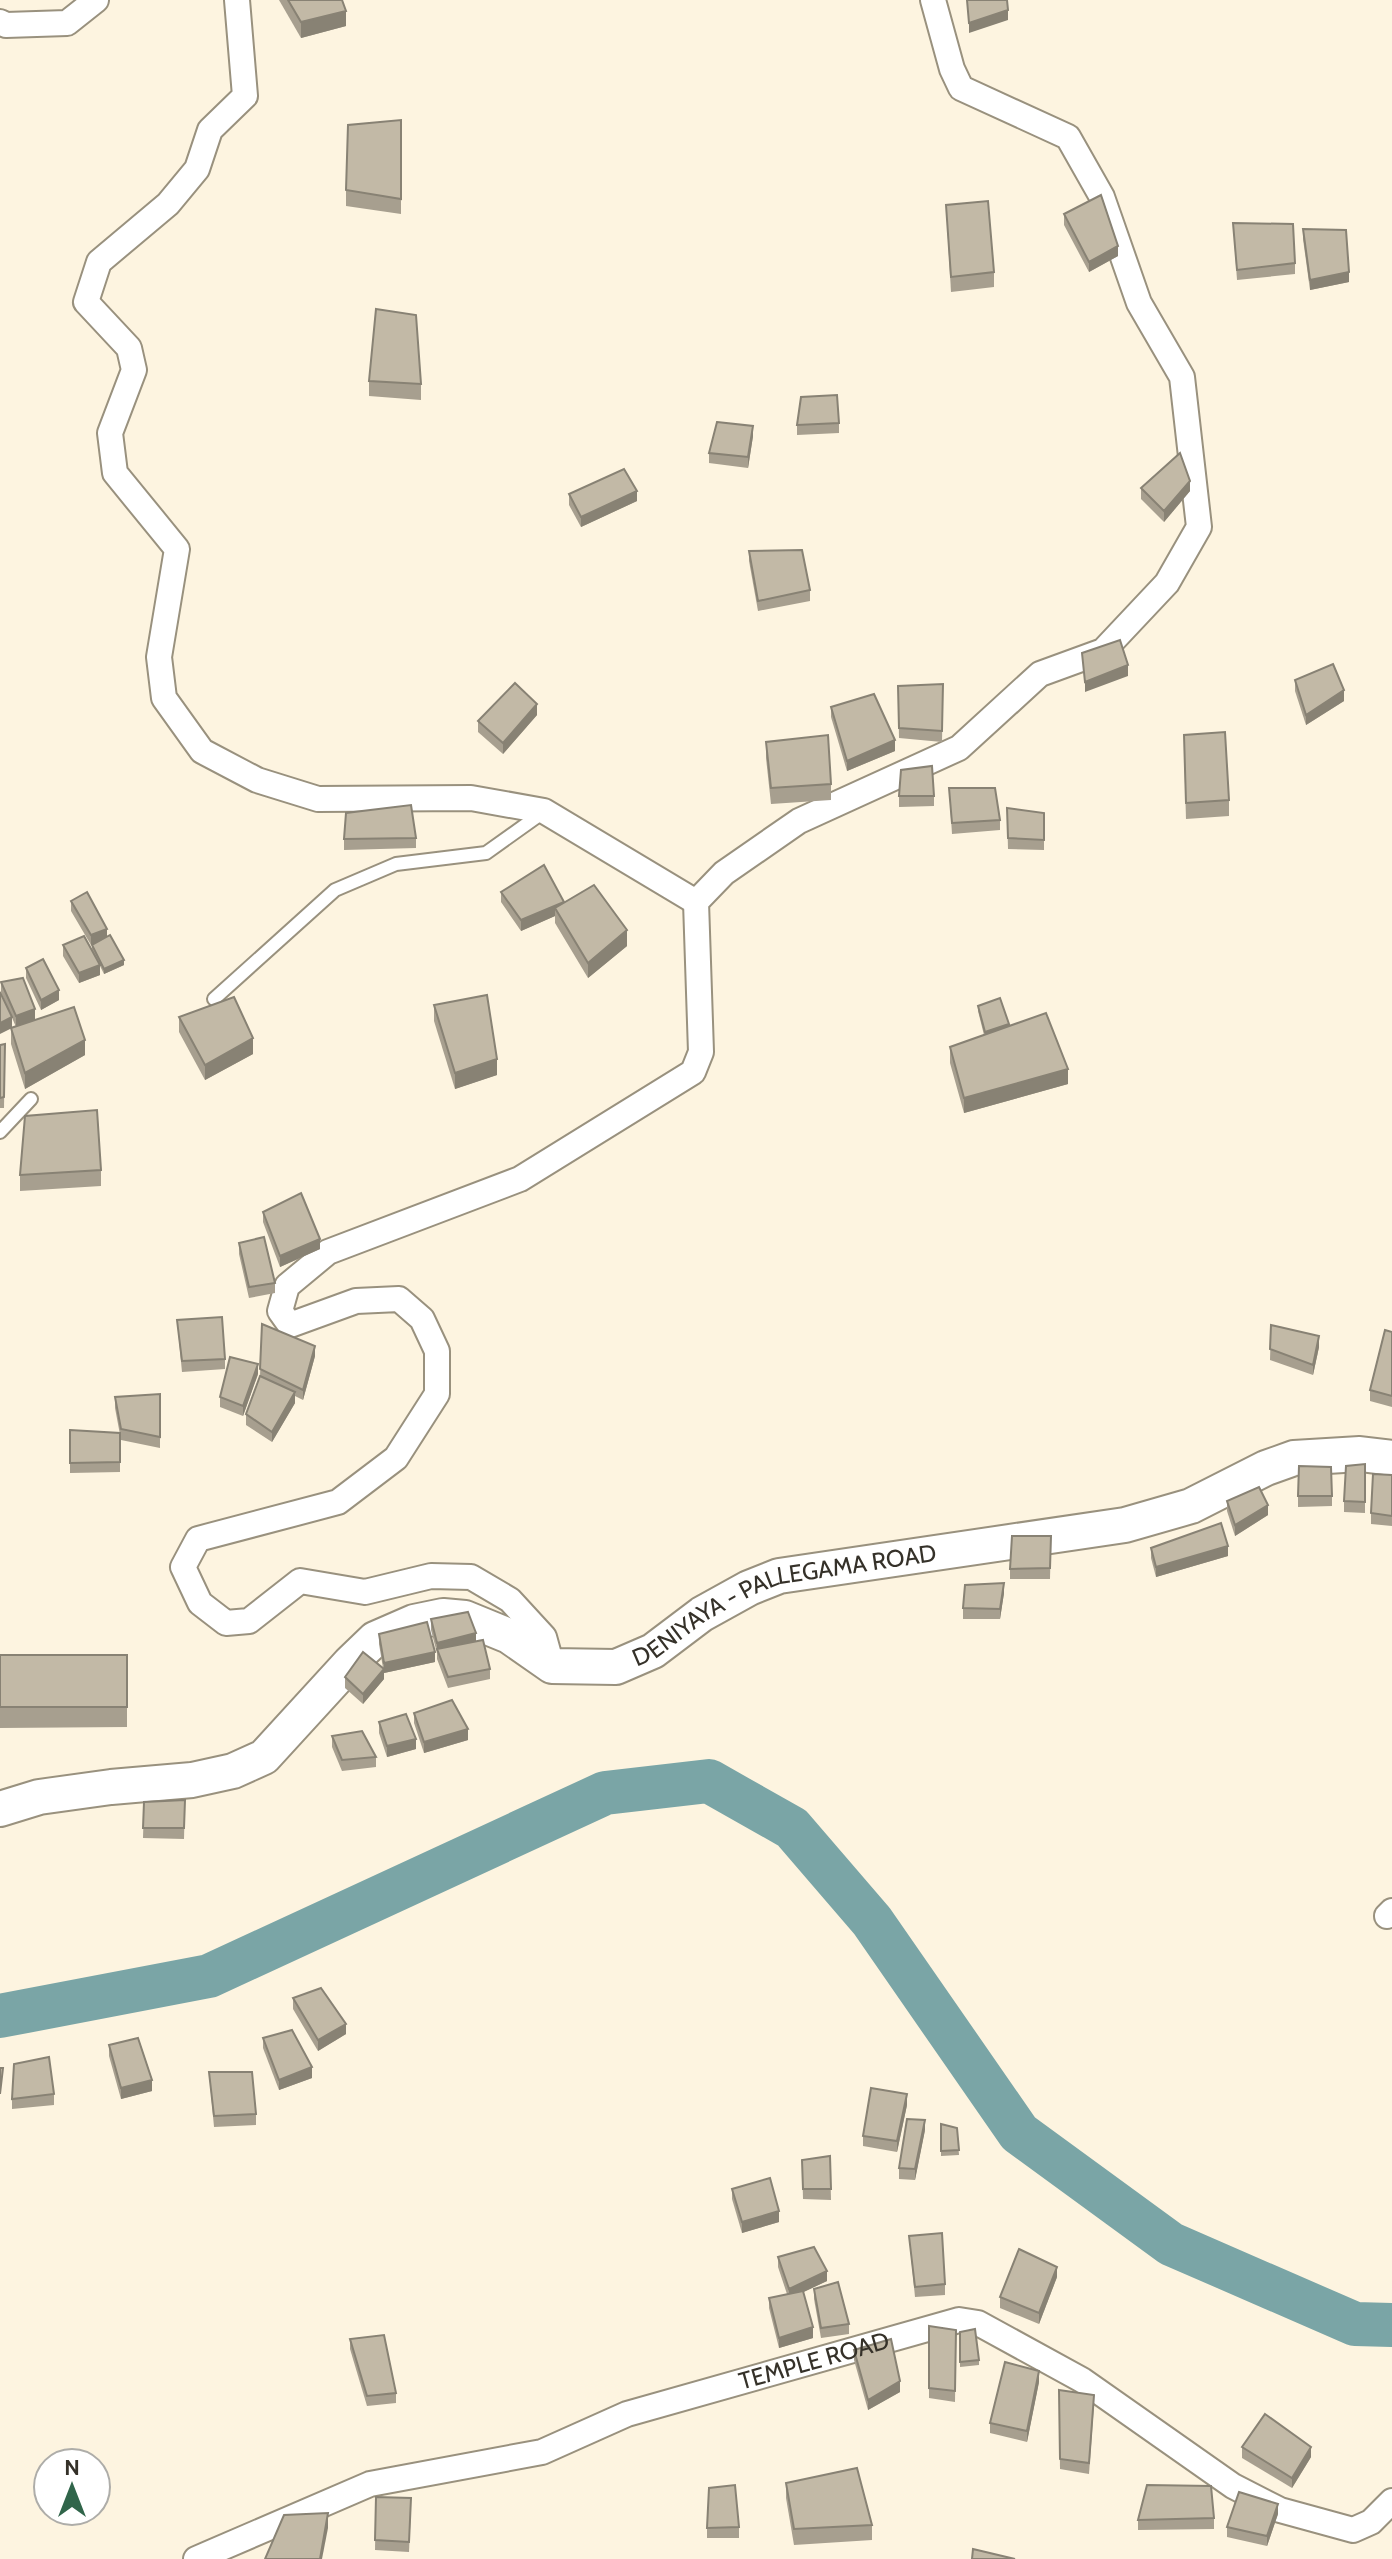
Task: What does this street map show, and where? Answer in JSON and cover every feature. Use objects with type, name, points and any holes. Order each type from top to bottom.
[{"type":"main road","name":"DENIYAYA - PALLEGAMA ROAD","points":[[552,1666],[616,1667],[653,1651],[702,1614],[749,1588],[779,1576],[1125,1525],[1191,1506],[1266,1468],[1294,1458],[1360,1454],[1392,1458]]},
{"type":"main road","points":[[0,1809],[39,1797],[192,1780],[233,1771],[264,1757],[375,1639],[414,1622],[443,1616],[465,1618],[509,1636],[552,1666]]},
{"type":"street","points":[[0,22],[6,25],[67,23],[96,0]]},
{"type":"street","points":[[237,0],[245,96],[210,130],[197,169],[168,204],[99,262],[86,302],[129,348],[134,370],[110,433],[115,473],[177,549],[159,657],[164,698],[202,751],[257,780],[318,799],[471,798],[544,811],[696,902]]},
{"type":"street","points":[[552,1666],[544,1637],[510,1600],[471,1577],[431,1576],[365,1592],[300,1581],[249,1621],[226,1623],[200,1603],[183,1567],[198,1539],[338,1502],[396,1458],[437,1394],[437,1351],[422,1319],[399,1299],[356,1301],[290,1325],[280,1311],[287,1286],[328,1252],[520,1179],[693,1072],[701,1052],[696,902],[724,873],[799,821],[959,748],[1040,674],[1103,651],[1167,583],[1199,527],[1182,377],[1139,303],[1102,197],[1068,137],[961,88],[952,69],[933,0]]},
{"type":"street","name":"TEMPLE ROAD","points":[[196,2559],[370,2484],[542,2452],[627,2414],[959,2320],[978,2323],[1082,2380],[1233,2486],[1280,2510],[1353,2530],[1371,2522],[1392,2501]]},
{"type":"lane","points":[[214,999],[335,890],[396,864],[486,853],[544,811]]},
{"type":"lane","points":[[0,1132],[31,1099]]},
{"type":"building","points":[[288,0],[342,0],[346,11],[301,22]]},
{"type":"building","points":[[967,0],[1007,0],[1008,10],[969,23]]},
{"type":"building","points":[[401,120],[401,199],[346,190],[348,125]]},
{"type":"building","points":[[1101,195],[1118,246],[1089,262],[1064,214]]},
{"type":"building","points":[[988,201],[994,272],[951,277],[946,205]]},
{"type":"building","points":[[1233,223],[1293,224],[1295,263],[1237,270]]},
{"type":"building","points":[[1303,229],[1346,230],[1349,272],[1310,280]]},
{"type":"building","points":[[376,309],[416,315],[421,384],[369,381]]},
{"type":"building","points":[[837,395],[839,423],[797,425],[801,397]]},
{"type":"building","points":[[717,422],[753,426],[748,457],[709,453]]},
{"type":"building","points":[[1180,453],[1190,481],[1164,511],[1141,488]]},
{"type":"building","points":[[624,469],[637,491],[581,517],[569,494]]},
{"type":"building","points":[[802,550],[810,590],[758,601],[749,551]]},
{"type":"building","points":[[1120,640],[1128,665],[1085,682],[1082,653]]},
{"type":"building","points":[[1333,664],[1344,690],[1306,715],[1295,680]]},
{"type":"building","points":[[515,683],[537,704],[503,743],[478,721]]},
{"type":"building","points":[[943,684],[942,731],[899,728],[898,686]]},
{"type":"building","points":[[874,694],[895,740],[847,761],[831,707]]},
{"type":"building","points":[[1225,732],[1229,800],[1186,803],[1184,735]]},
{"type":"building","points":[[828,735],[831,784],[771,788],[766,742]]},
{"type":"building","points":[[932,766],[934,796],[899,796],[901,770]]},
{"type":"building","points":[[949,788],[995,788],[1000,820],[952,823]]},
{"type":"building","points":[[411,805],[416,838],[344,839],[346,813]]},
{"type":"building","points":[[1007,808],[1044,813],[1044,840],[1008,838]]},
{"type":"building","points":[[544,865],[564,902],[521,920],[501,892]]},
{"type":"building","points":[[594,885],[627,930],[588,963],[555,908]]},
{"type":"building","points":[[87,892],[107,929],[91,935],[71,901]]},
{"type":"building","points":[[110,935],[124,960],[104,969],[92,945]]},
{"type":"building","points":[[84,936],[100,965],[79,973],[63,945]]},
{"type":"building","points":[[43,959],[59,990],[41,1000],[26,968]]},
{"type":"building","points":[[23,978],[35,1009],[16,1016],[1,982]]},
{"type":"building","points":[[0,992],[12,1017],[0,1023]]},
{"type":"building","points":[[487,995],[497,1059],[455,1073],[434,1005]]},
{"type":"building","points":[[234,997],[253,1038],[205,1065],[179,1017]]},
{"type":"building","points":[[1000,998],[1009,1024],[985,1032],[978,1006]]},
{"type":"building","points":[[74,1007],[85,1040],[25,1073],[11,1028]]},
{"type":"building","points":[[1046,1013],[1068,1069],[964,1098],[950,1047]]},
{"type":"building","points":[[5,1044],[4,1097],[0,1098],[0,1045]]},
{"type":"building","points":[[97,1110],[101,1170],[20,1175],[25,1116]]},
{"type":"building","points":[[301,1193],[320,1239],[280,1256],[263,1212]]},
{"type":"building","points":[[264,1237],[275,1283],[249,1287],[239,1243]]},
{"type":"building","points":[[222,1317],[225,1359],[182,1361],[177,1320]]},
{"type":"building","points":[[262,1324],[315,1346],[303,1390],[260,1369]]},
{"type":"building","points":[[1271,1325],[1319,1336],[1313,1365],[1270,1349]]},
{"type":"building","points":[[1385,1330],[1392,1332],[1392,1396],[1370,1390]]},
{"type":"building","points":[[230,1357],[258,1364],[243,1406],[220,1397]]},
{"type":"building","points":[[260,1376],[295,1392],[272,1432],[246,1414]]},
{"type":"building","points":[[160,1394],[160,1437],[121,1429],[115,1397]]},
{"type":"building","points":[[70,1430],[120,1433],[120,1462],[70,1463]]},
{"type":"building","points":[[1365,1464],[1365,1502],[1344,1501],[1346,1466]]},
{"type":"building","points":[[1299,1466],[1331,1467],[1332,1496],[1298,1496]]},
{"type":"building","points":[[1373,1474],[1392,1475],[1392,1516],[1371,1513]]},
{"type":"building","points":[[1259,1487],[1268,1505],[1235,1525],[1227,1501]]},
{"type":"building","points":[[1221,1523],[1228,1546],[1156,1567],[1151,1548]]},
{"type":"building","points":[[1012,1536],[1051,1536],[1050,1568],[1010,1569]]},
{"type":"building","points":[[1004,1583],[1000,1609],[963,1608],[965,1585]]},
{"type":"building","points":[[468,1612],[476,1633],[437,1643],[431,1619]]},
{"type":"building","points":[[427,1622],[435,1652],[384,1663],[379,1634]]},
{"type":"building","points":[[483,1640],[490,1669],[448,1677],[437,1649]]},
{"type":"building","points":[[363,1652],[384,1669],[363,1694],[345,1677]]},
{"type":"building","points":[[0,1655],[127,1655],[127,1707],[0,1707]]},
{"type":"building","points":[[452,1700],[468,1729],[424,1742],[414,1713]]},
{"type":"building","points":[[406,1714],[416,1739],[387,1746],[379,1722]]},
{"type":"building","points":[[362,1731],[376,1757],[342,1760],[332,1736]]},
{"type":"building","points":[[185,1800],[184,1828],[143,1828],[144,1802]]},
{"type":"building","points":[[321,1988],[346,2024],[318,2040],[293,1998]]},
{"type":"building","points":[[292,2030],[312,2067],[279,2080],[263,2038]]},
{"type":"building","points":[[138,2038],[152,2080],[121,2088],[109,2045]]},
{"type":"building","points":[[49,2057],[54,2094],[12,2099],[14,2064]]},
{"type":"building","points":[[209,2072],[252,2072],[256,2114],[214,2116]]},
{"type":"building","points":[[871,2088],[907,2094],[897,2141],[863,2136]]},
{"type":"building","points":[[907,2119],[925,2120],[915,2169],[899,2168]]},
{"type":"building","points":[[941,2124],[957,2128],[959,2150],[941,2151]]},
{"type":"building","points":[[830,2156],[831,2189],[803,2189],[802,2160]]},
{"type":"building","points":[[770,2178],[779,2211],[742,2222],[732,2189]]},
{"type":"building","points":[[942,2233],[945,2284],[915,2287],[909,2236]]},
{"type":"building","points":[[814,2247],[827,2271],[789,2289],[778,2257]]},
{"type":"building","points":[[1019,2249],[1057,2267],[1039,2313],[1000,2297]]},
{"type":"building","points":[[838,2282],[849,2324],[821,2328],[814,2289]]},
{"type":"building","points":[[803,2291],[813,2327],[779,2338],[769,2298]]},
{"type":"building","points":[[929,2326],[956,2330],[955,2391],[929,2388]]},
{"type":"building","points":[[975,2329],[979,2360],[960,2362],[960,2332]]},
{"type":"building","points":[[384,2335],[396,2393],[367,2396],[350,2339]]},
{"type":"building","points":[[891,2339],[900,2381],[868,2400],[854,2350]]},
{"type":"building","points":[[1005,2362],[1039,2371],[1027,2431],[990,2423]]},
{"type":"building","points":[[1059,2390],[1094,2395],[1089,2463],[1060,2459]]},
{"type":"building","points":[[1265,2414],[1311,2447],[1292,2478],[1242,2447]]},
{"type":"building","points":[[857,2468],[872,2525],[794,2529],[786,2483]]},
{"type":"building","points":[[735,2485],[739,2527],[707,2528],[709,2488]]},
{"type":"building","points":[[1147,2485],[1211,2486],[1214,2518],[1138,2520]]},
{"type":"building","points":[[1239,2492],[1278,2504],[1267,2536],[1227,2527]]},
{"type":"building","points":[[376,2497],[411,2498],[409,2542],[375,2540]]},
{"type":"building","points":[[328,2513],[320,2559],[265,2559],[284,2515]]},
{"type":"building","points":[[973,2549],[1015,2559],[972,2559]]},
{"type":"waterway","points":[[0,2016],[209,1976],[605,1793],[709,1781],[792,1828],[872,1921],[1019,2133],[1171,2244],[1355,2324],[1392,2325]]}]
